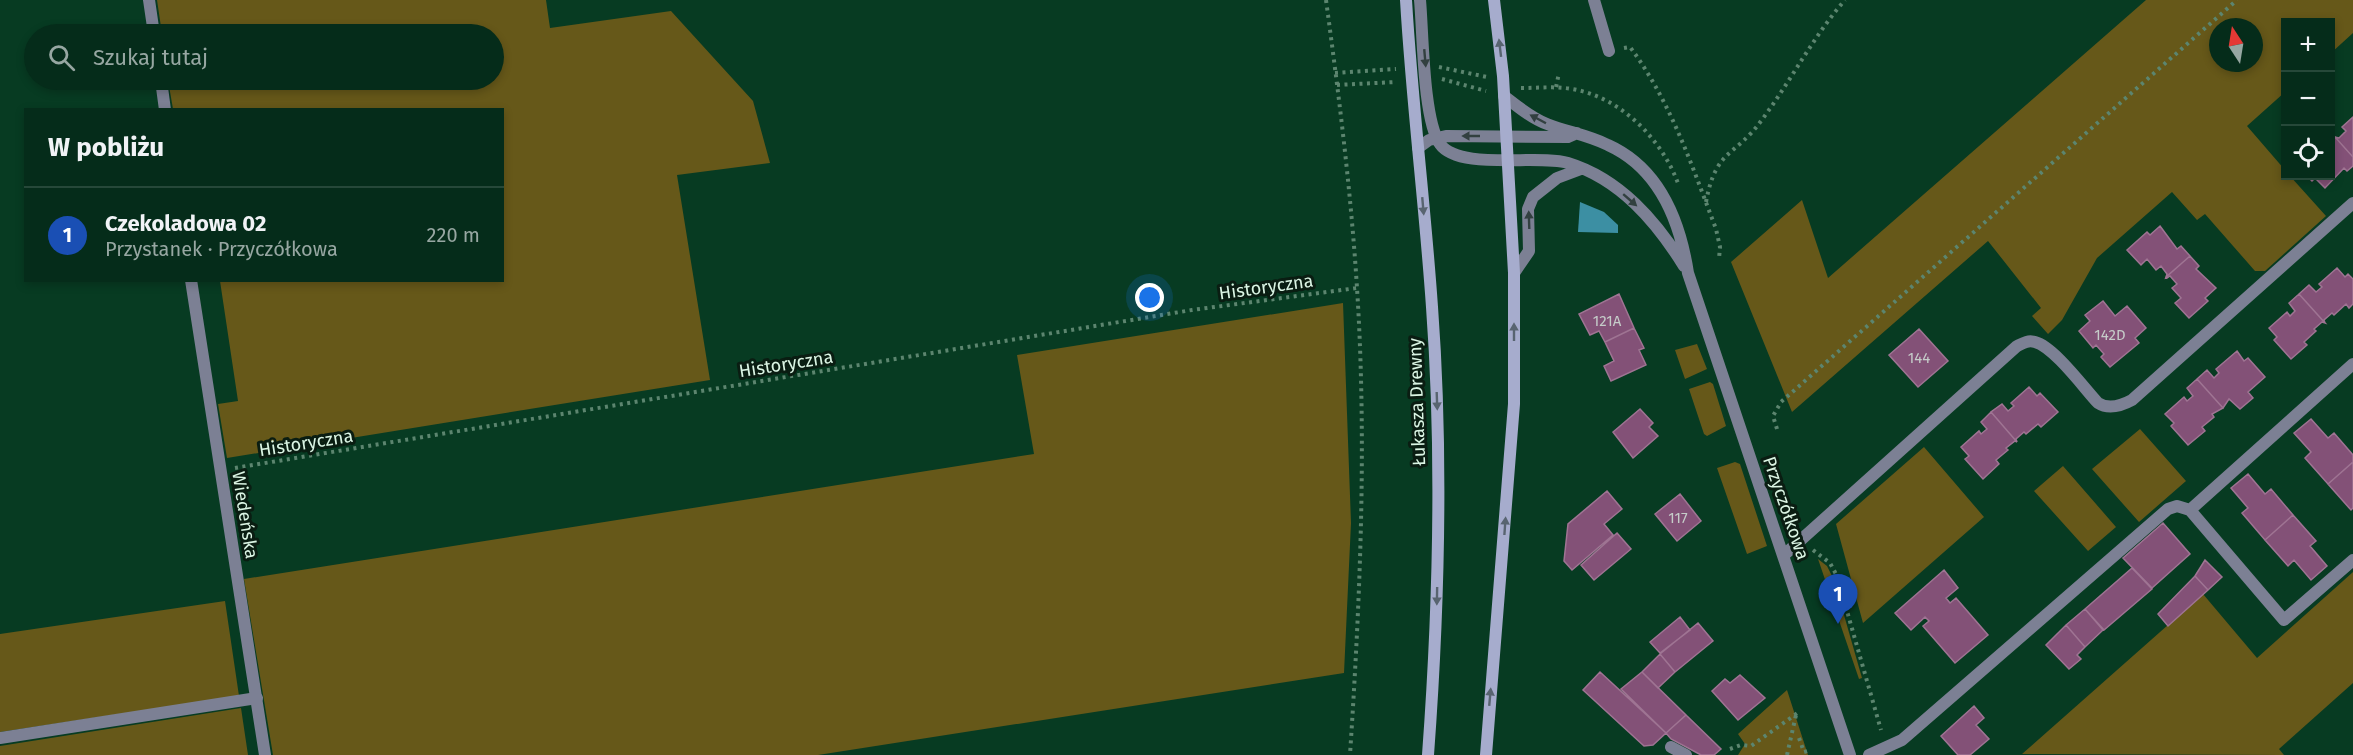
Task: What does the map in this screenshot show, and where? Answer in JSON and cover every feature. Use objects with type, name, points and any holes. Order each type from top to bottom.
[{"type":"main road","name":"Łukasza Drewny","points":[[1406,0],[1432,308],[1437,408],[1436,637],[1428,755]]},
{"type":"main road","points":[[1486,755],[1514,404],[1514,273],[1506,136],[1498,93],[1494,0]]},
{"type":"street","points":[[148,0],[152,24]]},
{"type":"street","points":[[1420,0],[1429,101],[1437,137]]},
{"type":"street","points":[[1594,0],[1610,51]]},
{"type":"street","points":[[162,90],[165,108]]},
{"type":"street","name":"Przyczółkowa","points":[[1498,93],[1546,124],[1615,148],[1650,177],[1676,220],[1688,273],[1850,755]]},
{"type":"street","points":[[1418,148],[1437,137],[1568,137],[1577,134]]},
{"type":"street","name":"Przyczółkowa","points":[[1437,137],[1441,146],[1467,158],[1557,161],[1581,169],[1612,184],[1645,213],[1667,239],[1688,273]]},
{"type":"street","points":[[1514,273],[1529,251],[1528,210],[1533,197],[1557,178],[1581,169]]},
{"type":"street","points":[[1784,555],[2017,346],[2025,342],[2042,346],[2098,404],[2105,407],[2122,405],[2132,400],[2353,203]]},
{"type":"street","name":"Wiedeńska","points":[[191,282],[265,755]]},
{"type":"street","points":[[2190,510],[2353,364]]},
{"type":"street","points":[[1869,755],[1887,749],[1902,740],[2168,509],[2177,506],[2190,510],[2284,620],[2353,560]]},
{"type":"street","points":[[0,738],[257,698]]},
{"type":"street","points":[[1671,747],[1686,755]]},
{"type":"path","points":[[1326,0],[1357,288],[1362,401],[1360,611],[1350,755]]},
{"type":"path","points":[[1706,202],[1710,177],[1724,156],[1760,123],[1820,28],[1845,0]]},
{"type":"path","points":[[1777,429],[1773,416],[1781,402],[2237,0]]},
{"type":"path","points":[[1610,51],[1630,47],[1643,64],[1677,125],[1706,202],[1720,247],[1719,260]]},
{"type":"path","points":[[1556,87],[1559,73]]},
{"type":"path","points":[[1436,78],[1482,92],[1498,93]]},
{"type":"path","points":[[1337,86],[1398,81]]},
{"type":"path","points":[[1519,88],[1556,87],[1599,96],[1640,124],[1672,168]]},
{"type":"path","name":"Historyczna","points":[[220,471],[1192,310],[1357,288]]},
{"type":"path","points":[[1801,541],[1830,563],[1837,576],[1887,749]]},
{"type":"path","points":[[1730,749],[1741,745],[1751,746],[1797,713],[1787,755],[1782,755]]},
{"type":"path","points":[[1799,738],[1804,752],[1811,750]]},
{"type":"shaded area","points":[[157,0],[546,0],[550,28],[671,11],[753,101],[770,163],[677,175],[710,380],[227,458],[218,404],[238,401],[220,282],[504,282],[504,108],[173,108],[170,90],[504,90],[504,24],[161,24]]},
{"type":"shaded area","points":[[2146,0],[2353,0],[2353,33],[2335,49],[2335,18],[2281,18],[2281,96],[2247,126],[2281,165],[2281,180],[2294,180],[2326,216],[2265,271],[2255,271],[2205,214],[2197,220],[2172,192],[2097,258],[2062,320],[2048,334],[2032,316],[2041,308],[1988,241],[1792,412],[1731,262],[1802,200],[1828,278]]},
{"type":"shaded area","points":[[1343,303],[1351,523],[1344,673],[818,755],[273,755],[244,579],[1034,454],[1017,355]]},
{"type":"shaded area","points":[[1697,344],[1707,369],[1685,379],[1675,350]]},
{"type":"shaded area","points":[[1710,382],[1713,384],[1726,426],[1707,436],[1704,434],[1689,389]]},
{"type":"shaded area","points":[[2140,429],[2186,481],[2139,522],[2092,469]]},
{"type":"shaded area","points":[[1924,447],[1984,517],[1863,623],[1836,524]]},
{"type":"shaded area","points":[[1735,462],[1740,464],[1767,546],[1747,554],[1717,468]]},
{"type":"shaded area","points":[[2063,466],[2116,527],[2088,551],[2034,491]]},
{"type":"shaded area","points":[[1818,559],[1827,566],[1834,580],[1862,678],[1859,679]]},
{"type":"shaded area","points":[[2353,572],[2353,683],[2279,749],[2284,755],[2022,754],[2203,594],[2257,658]]},
{"type":"shaded area","points":[[225,601],[239,696],[0,732],[0,634]]},
{"type":"shaded area","points":[[1787,690],[1808,755],[1738,755],[1745,744],[1738,734]]},
{"type":"shaded area","points":[[241,708],[248,755],[0,755],[0,746]]},
{"type":"water","points":[[1580,202],[1604,212],[1618,225],[1618,233],[1578,232]]},
{"type":"building","points":[[2353,117],[2353,157],[2335,137],[2339,138],[2346,131],[2342,127]]},
{"type":"building","points":[[2335,137],[2353,157],[2353,166],[2347,171],[2344,168],[2335,177]]},
{"type":"building","points":[[2317,180],[2333,180],[2325,188]]},
{"type":"building","points":[[2160,226],[2177,249],[2181,246],[2190,256],[2166,277],[2167,274],[2161,266],[2156,270],[2147,259],[2141,265],[2127,250],[2147,232],[2150,235]]},
{"type":"building","points":[[2190,256],[2199,266],[2196,269],[2216,288],[2205,298],[2208,301],[2189,318],[2175,303],[2181,298],[2172,288],[2177,284],[2170,276],[2166,277]]},
{"type":"building","points":[[2337,268],[2345,277],[2348,274],[2353,279],[2353,304],[2349,308],[2346,304],[2334,315],[2332,313],[2324,320],[2325,323],[2299,294],[2309,285],[2316,292],[2322,287],[2319,284]]},
{"type":"building","points":[[1619,294],[1634,328],[1605,342],[1599,331],[1590,335],[1579,314]]},
{"type":"building","points":[[2299,294],[2325,323],[2322,322],[2314,329],[2316,331],[2304,342],[2307,345],[2291,359],[2274,340],[2277,337],[2269,328],[2287,312],[2290,316],[2295,311],[2289,303]]},
{"type":"building","points":[[2103,301],[2115,316],[2127,306],[2146,328],[2135,338],[2139,343],[2110,367],[2101,357],[2104,354],[2096,345],[2093,348],[2079,331],[2090,321],[2085,315]]},
{"type":"building","points":[[1634,328],[1644,348],[1639,350],[1646,365],[1611,381],[1604,366],[1614,361],[1605,342]]},
{"type":"building","points":[[1919,329],[1948,361],[1918,387],[1889,355]]},
{"type":"building","points":[[2237,351],[2244,361],[2248,358],[2265,377],[2248,392],[2253,398],[2240,409],[2229,399],[2223,408],[2197,379],[2207,370],[2214,378],[2219,373],[2216,369]]},
{"type":"building","points":[[2197,379],[2223,408],[2212,414],[2214,417],[2202,427],[2205,431],[2188,445],[2171,426],[2174,423],[2165,414],[2184,397],[2187,401],[2193,396],[2187,388]]},
{"type":"building","points":[[2029,387],[2037,396],[2040,393],[2058,412],[2041,427],[2038,424],[2026,434],[2024,432],[2016,439],[2017,442],[1991,412],[2002,404],[2008,411],[2014,406],[2011,403]]},
{"type":"building","points":[[1640,409],[1653,423],[1649,427],[1658,436],[1633,458],[1613,432]]},
{"type":"building","points":[[1991,412],[2017,442],[2015,441],[2006,448],[2008,450],[1996,460],[1999,464],[1983,479],[1965,459],[1969,456],[1961,447],[1979,431],[1981,434],[1987,429],[1981,422]]},
{"type":"building","points":[[2311,419],[2328,438],[2334,433],[2353,455],[2353,462],[2328,484],[2305,458],[2311,452],[2294,433]]},
{"type":"building","points":[[2353,462],[2353,508],[2351,510],[2328,484]]},
{"type":"building","points":[[2248,474],[2265,494],[2271,489],[2293,515],[2265,540],[2242,513],[2248,508],[2231,488]]},
{"type":"building","points":[[1607,491],[1622,509],[1604,524],[1613,535],[1572,570],[1564,561],[1568,524]]},
{"type":"building","points":[[1680,494],[1701,521],[1677,541],[1655,514]]},
{"type":"building","points":[[2293,515],[2316,541],[2310,546],[2327,566],[2311,580],[2294,560],[2288,566],[2265,540]]},
{"type":"building","points":[[2163,523],[2190,554],[2152,588],[2123,558]]},
{"type":"building","points":[[1617,533],[1631,549],[1594,580],[1581,565]]},
{"type":"building","points":[[2205,560],[2222,577],[2208,590],[2195,576]]},
{"type":"building","points":[[2132,568],[2152,589],[2104,630],[2085,609]]},
{"type":"building","points":[[1944,570],[1958,588],[1946,598],[1950,603],[1956,598],[1988,635],[1955,663],[1923,626],[1929,621],[1925,617],[1911,630],[1895,613]]},
{"type":"building","points":[[2195,576],[2208,590],[2168,626],[2158,614]]},
{"type":"building","points":[[2085,609],[2103,630],[2085,647],[2066,625]]},
{"type":"building","points":[[1680,617],[1690,630],[1660,653],[1650,642]]},
{"type":"building","points":[[1698,623],[1713,641],[1675,672],[1660,654]]},
{"type":"building","points":[[2066,625],[2085,647],[2077,655],[2081,659],[2069,669],[2046,645]]},
{"type":"building","points":[[1660,654],[1675,672],[1658,688],[1642,672]]},
{"type":"building","points":[[1600,672],[1666,733],[1653,745],[1644,746],[1583,690]]},
{"type":"building","points":[[1642,672],[1686,715],[1666,733],[1621,689]]},
{"type":"building","points":[[1740,675],[1765,698],[1738,720],[1712,691],[1725,679],[1730,683]]},
{"type":"building","points":[[1974,706],[1984,718],[1976,725],[1989,739],[1970,755],[1958,755],[1941,736]]},
{"type":"building","points":[[1686,715],[1721,749],[1714,755],[1701,755],[1671,739],[1666,733]]},
{"type":"place","name":"Czekoladowa 02","points":[[1838,624]]}]
